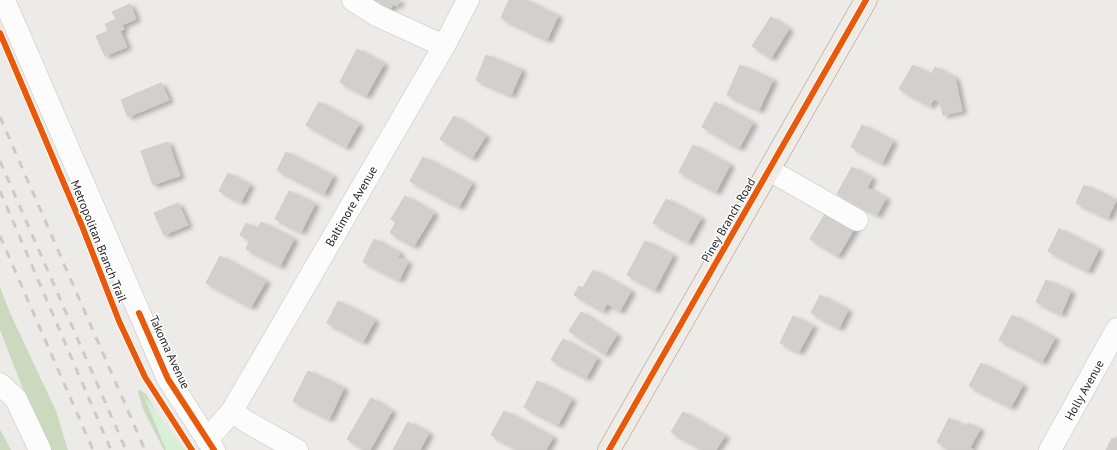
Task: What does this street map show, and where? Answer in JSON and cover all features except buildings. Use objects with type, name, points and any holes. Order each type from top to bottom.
[{"type":"main road","name":"Piney Branch Road","points":[[609,450],[866,0]]},
{"type":"street","name":"Takoma Avenue","points":[[4,0],[168,379],[210,445],[232,411]]},
{"type":"street","points":[[353,0],[376,15],[444,46]]},
{"type":"street","name":"Baltimore Avenue","points":[[232,411],[444,46],[468,0]]},
{"type":"street","points":[[769,170],[857,220]]},
{"type":"street","name":"Holly Avenue","points":[[1050,450],[1117,329]]},
{"type":"street","points":[[0,384],[16,399],[40,450]]},
{"type":"street","points":[[232,411],[248,422],[297,450]]},
{"type":"green space","points":[[0,287],[10,313],[56,411],[68,450],[50,450],[23,389],[0,330]]},
{"type":"green space","points":[[139,390],[146,394],[179,450],[164,450],[143,409],[138,392]]},
{"type":"green space","points":[[144,396],[185,450],[166,450]]},
{"type":"green space","points":[[0,430],[1,431],[11,450],[0,450]]},
{"type":"railway","points":[[0,117],[145,450]]},
{"type":"railway","points":[[0,161],[126,450]]},
{"type":"railway","points":[[0,191],[111,450]]},
{"type":"railway","points":[[0,236],[93,450]]},
{"type":"cycle path","points":[[609,450],[866,0]]},
{"type":"cycle path","name":"Metropolitan Branch Trail","points":[[0,33],[82,226],[119,321],[145,377],[192,450]]},
{"type":"cycle path","points":[[139,313],[168,379],[214,450]]}]
